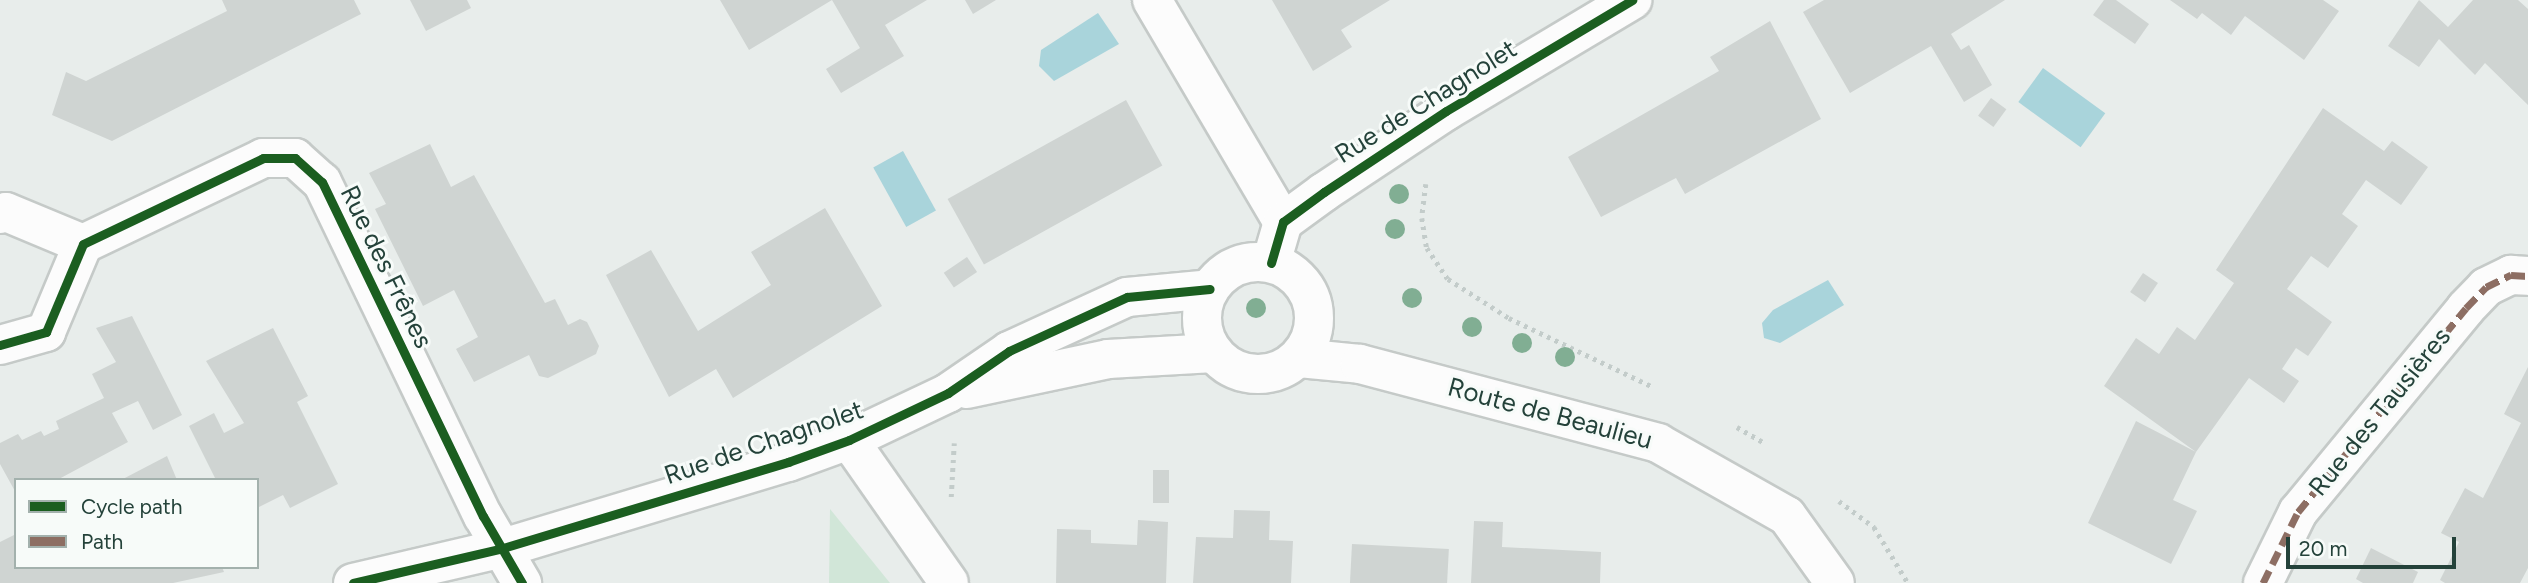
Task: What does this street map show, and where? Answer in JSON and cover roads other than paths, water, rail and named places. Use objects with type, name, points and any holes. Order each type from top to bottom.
[{"type":"street","points":[[1152,0],[1283,222],[1271,263]]},
{"type":"street","name":"Rue de Chagnolet","points":[[1283,222],[1446,111],[1632,0]]},
{"type":"street","name":"Rue des Frênes","points":[[83,244],[263,158],[295,158],[322,182],[483,516],[522,583]]},
{"type":"street","points":[[0,214],[6,212],[83,244],[46,332],[0,345]]},
{"type":"street","points":[[1249,261],[1271,263],[1293,274],[1312,301],[1313,332],[1298,358],[1286,368],[1256,375],[1226,365],[1214,353],[1202,322],[1210,289],[1232,268],[1249,261]]},
{"type":"street","name":"Rue des Tausières","points":[[2263,583],[2298,512],[2466,308],[2486,287],[2511,275],[2528,276]]},
{"type":"street","name":"Rue de Chagnolet","points":[[353,583],[503,548],[849,440],[947,393],[1009,351],[1127,297],[1210,289]]},
{"type":"street","name":"Rue de Chagnolet","points":[[947,393],[1108,359],[1214,353]]},
{"type":"street","name":"Route de Beaulieu","points":[[1298,358],[1360,364],[1658,443],[1787,516],[1835,583]]},
{"type":"street","points":[[849,440],[949,583]]},
{"type":"water","points":[[1098,13],[1119,44],[1054,81],[1039,66],[1041,50]]},
{"type":"water","points":[[2043,68],[2105,113],[2081,147],[2018,102]]},
{"type":"water","points":[[903,151],[936,210],[906,227],[873,167]]},
{"type":"water","points":[[1828,280],[1844,305],[1780,343],[1764,338],[1762,323],[1773,310]]}]
